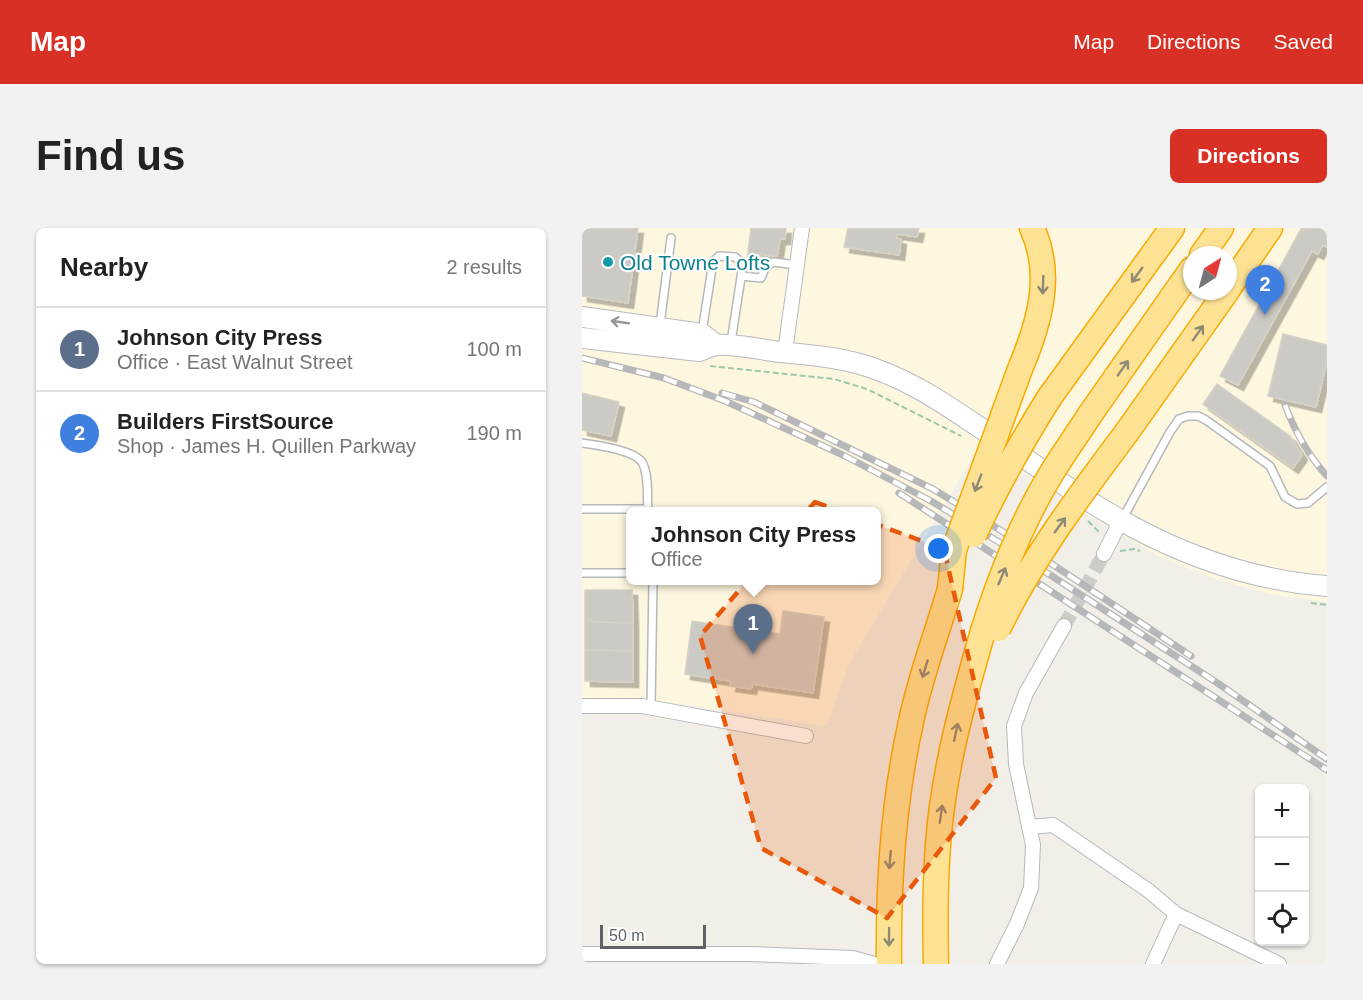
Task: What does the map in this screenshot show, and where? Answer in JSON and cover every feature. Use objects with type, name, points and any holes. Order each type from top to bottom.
[{"type":"highway","points":[[950,589],[954,550],[1040,314],[1043,271],[1032,228]]},
{"type":"highway","points":[[889,964],[890,873],[894,819],[909,731],[923,675],[950,589],[992,496],[1025,435],[1049,398],[1172,228]]},
{"type":"highway","points":[[1237,276],[1270,228]]},
{"type":"highway","points":[[1208,246],[1218,232]]},
{"type":"highway","points":[[936,964],[935,914],[938,845],[946,778],[967,687],[990,630],[999,582],[1022,530],[1051,475],[1089,416],[1183,282]]},
{"type":"highway","points":[[990,630],[1051,537],[1220,300]]},
{"type":"main road","points":[[582,317],[659,328],[716,342],[849,361],[875,369],[908,382],[937,398],[1052,476],[1122,520],[1170,546],[1229,567],[1295,583],[1327,586]]},
{"type":"main road","points":[[582,338],[699,351],[716,342]]},
{"type":"street","points":[[785,352],[802,228]]},
{"type":"street","points":[[1106,549],[1122,520]]},
{"type":"street","points":[[997,964],[1017,924],[1031,888],[1033,845],[1016,764],[1014,726],[1026,693],[1064,626]]},
{"type":"street","points":[[582,706],[651,707],[806,736]]},
{"type":"street","points":[[1029,827],[1053,825],[1149,891],[1176,914],[1279,964]]},
{"type":"street","points":[[1154,964],[1176,914]]},
{"type":"street","points":[[582,954],[713,959],[750,954],[806,961],[853,958],[874,964]]},
{"type":"lane","points":[[659,328],[671,238]]},
{"type":"lane","points":[[719,256],[735,257],[742,263],[741,276],[716,342],[713,262],[719,256]]},
{"type":"lane","points":[[741,276],[761,278],[765,268],[773,262],[797,265]]},
{"type":"lane","points":[[1122,520],[1170,432],[1179,419],[1188,416],[1198,416],[1206,420],[1270,466],[1285,496],[1297,504],[1308,503],[1327,487]]},
{"type":"lane","points":[[582,443],[601,446],[639,458],[644,465],[648,507]]},
{"type":"lane","points":[[582,509],[626,510]]},
{"type":"lane","points":[[582,573],[626,573]]},
{"type":"lane","points":[[651,707],[653,585]]},
{"type":"path","points":[[706,365],[834,379],[851,383],[962,437]]},
{"type":"path","points":[[1085,520],[1095,526],[1106,549]]},
{"type":"highlighted area","points":[[815,502],[944,549],[996,778],[887,918],[761,848],[700,636]]},
{"type":"shaded area","points":[[582,228],[1327,228],[1327,602],[1275,595],[1240,586],[1160,557],[1097,520],[980,445],[849,664],[827,726],[667,702],[582,699]]},
{"type":"building","name":"Old Towne Lofts","points":[[582,228],[638,228],[628,303],[582,296]]},
{"type":"building","points":[[751,228],[786,228],[785,239],[780,239],[777,257],[761,254],[759,263],[747,260]]},
{"type":"building","points":[[848,228],[919,228],[917,237],[897,234],[896,238],[901,239],[899,255],[844,247]]},
{"type":"building","points":[[1327,228],[1327,247],[1323,245],[1318,254],[1312,251],[1238,385],[1220,376],[1301,229]]},
{"type":"building","points":[[1283,334],[1327,345],[1327,361],[1316,407],[1268,396]]},
{"type":"building","points":[[1217,384],[1290,436],[1302,455],[1293,468],[1203,404]]},
{"type":"building","points":[[582,393],[619,402],[611,436],[582,430]]},
{"type":"building","points":[[585,590],[632,590],[633,623],[585,620]]},
{"type":"building","points":[[783,611],[824,617],[813,693],[752,684],[751,689],[730,686],[731,681],[685,674],[692,621],[780,634]]},
{"type":"building","points":[[592,619],[592,622],[633,623],[633,651],[585,650],[585,620]]},
{"type":"building","points":[[585,650],[633,651],[633,682],[585,681]]},
{"type":"tunnel","points":[[1064,626],[1104,554]]},
{"type":"railway","points":[[582,358],[664,378],[725,401],[845,456],[931,501],[999,542],[1216,682],[1327,759]]},
{"type":"railway","points":[[722,393],[754,402],[933,489],[1005,533],[1191,656]]},
{"type":"railway","points":[[1285,405],[1303,443],[1327,476]]},
{"type":"railway","points":[[899,493],[1327,770]]},
{"type":"place","name":"Old Towne Lofts","points":[[608,262]]},
{"type":"place","name":"Builders FirstSource","points":[[1265,315]]},
{"type":"place","name":"Johnson City Press","points":[[753,654]]}]
